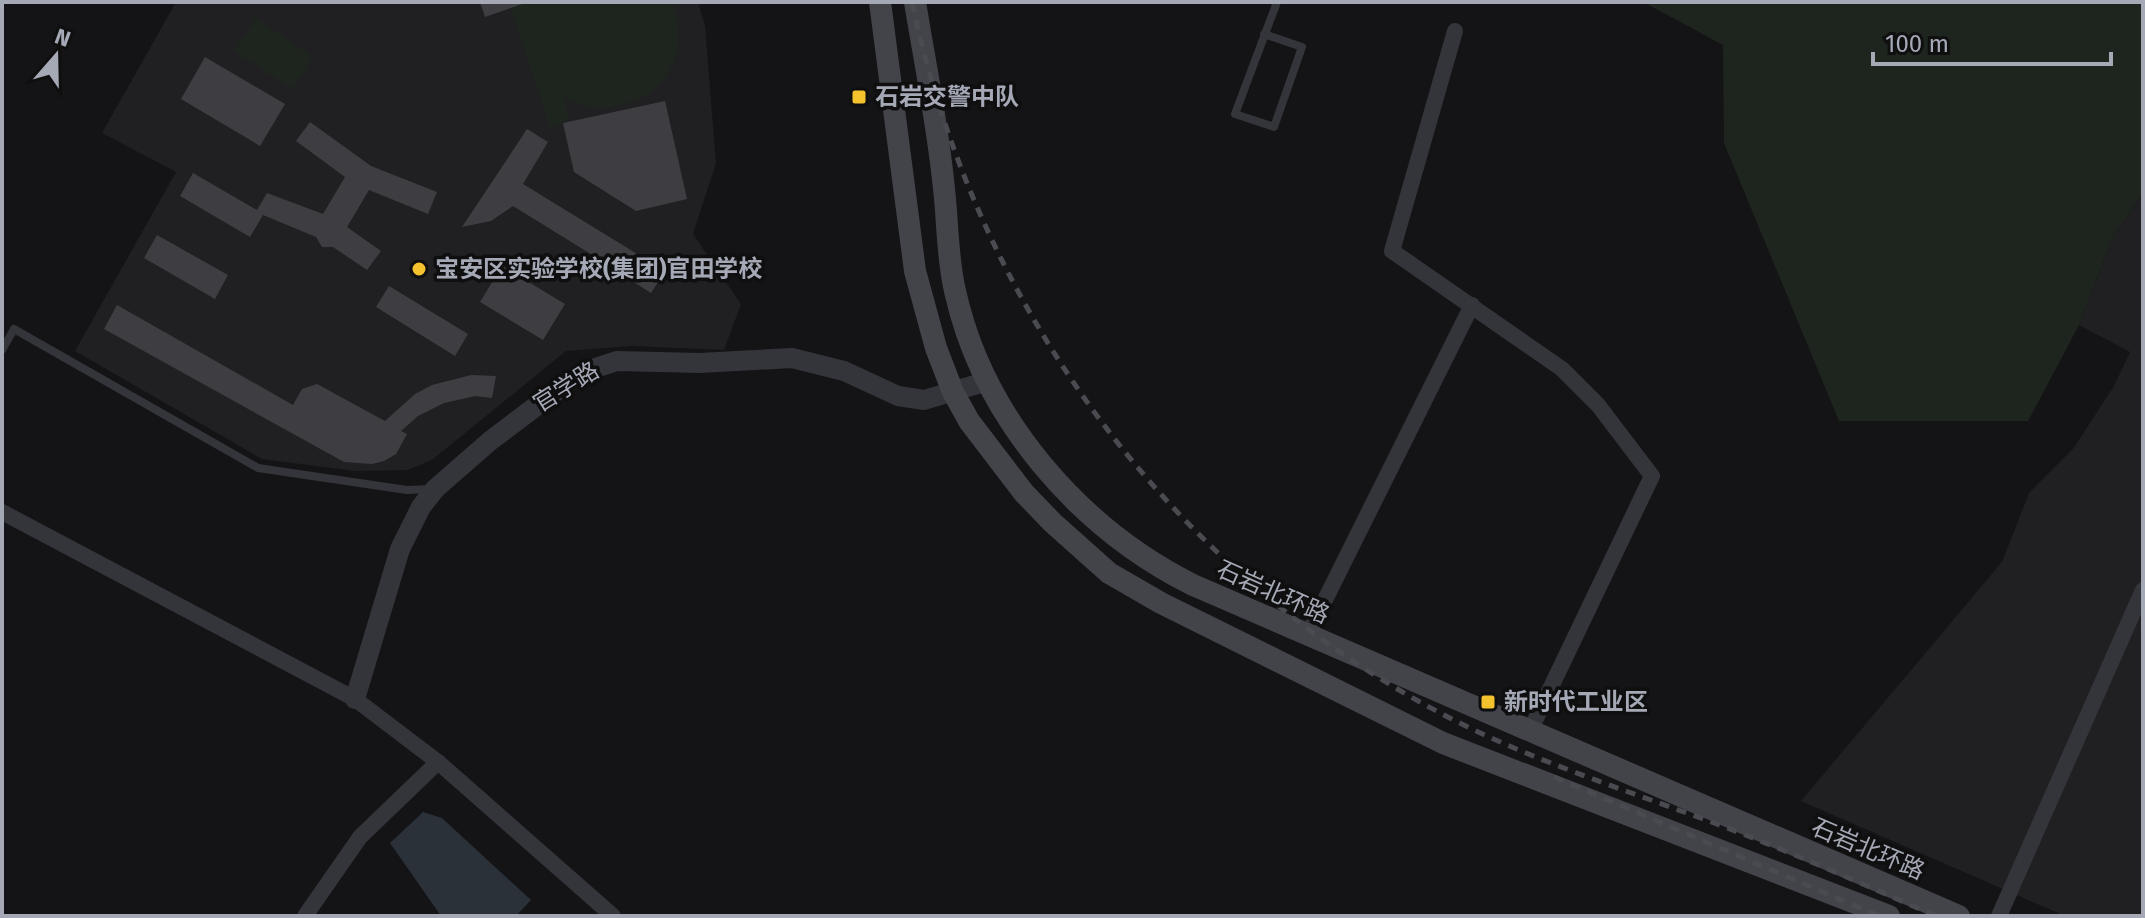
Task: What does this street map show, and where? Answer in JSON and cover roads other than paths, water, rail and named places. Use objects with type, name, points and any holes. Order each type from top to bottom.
[{"type":"main road","points":[[880,2],[915,271],[924,310],[953,392],[991,453],[1040,510],[1109,573],[1161,603],[1443,743],[1857,910],[1889,916]]},
{"type":"main road","name":"石岩北环路","points":[[915,2],[944,188],[948,252],[955,293],[967,334],[988,381],[1017,431],[1045,467],[1105,528],[1165,570],[1307,636],[1959,916]]},
{"type":"street","points":[[1455,31],[1392,251],[1562,369],[1598,405],[1652,476],[1530,731]]},
{"type":"street","points":[[1307,636],[1472,305]]},
{"type":"street","name":"官学路","points":[[355,699],[400,549],[411,523],[435,489],[528,410],[580,373],[605,363],[792,358],[844,371],[912,399],[924,400],[988,381]]},
{"type":"street","points":[[2,512],[355,699],[438,762],[613,916]]},
{"type":"street","points":[[1999,916],[2143,590]]},
{"type":"street","points":[[305,916],[360,837],[438,762]]},
{"type":"lane","points":[[1264,34],[1302,47],[1274,127],[1235,114],[1264,34],[1277,2]]},
{"type":"lane","points":[[2,350],[14,329],[258,468],[407,490],[435,489]]},
{"type":"railway","points":[[912,2],[942,113],[983,221],[1036,322],[1098,418],[1171,506],[1254,585],[1345,655],[1444,715],[1510,746],[1770,845],[1936,916]]},
{"type":"railway","points":[[1554,777],[1879,916]]},
{"type":"place","name":"石岩交警中队","points":[[859,97]]},
{"type":"place","name":"宝安区实验学校(集团)官田学校","points":[[419,269]]},
{"type":"place","name":"新时代工业区","points":[[1488,702]]}]
